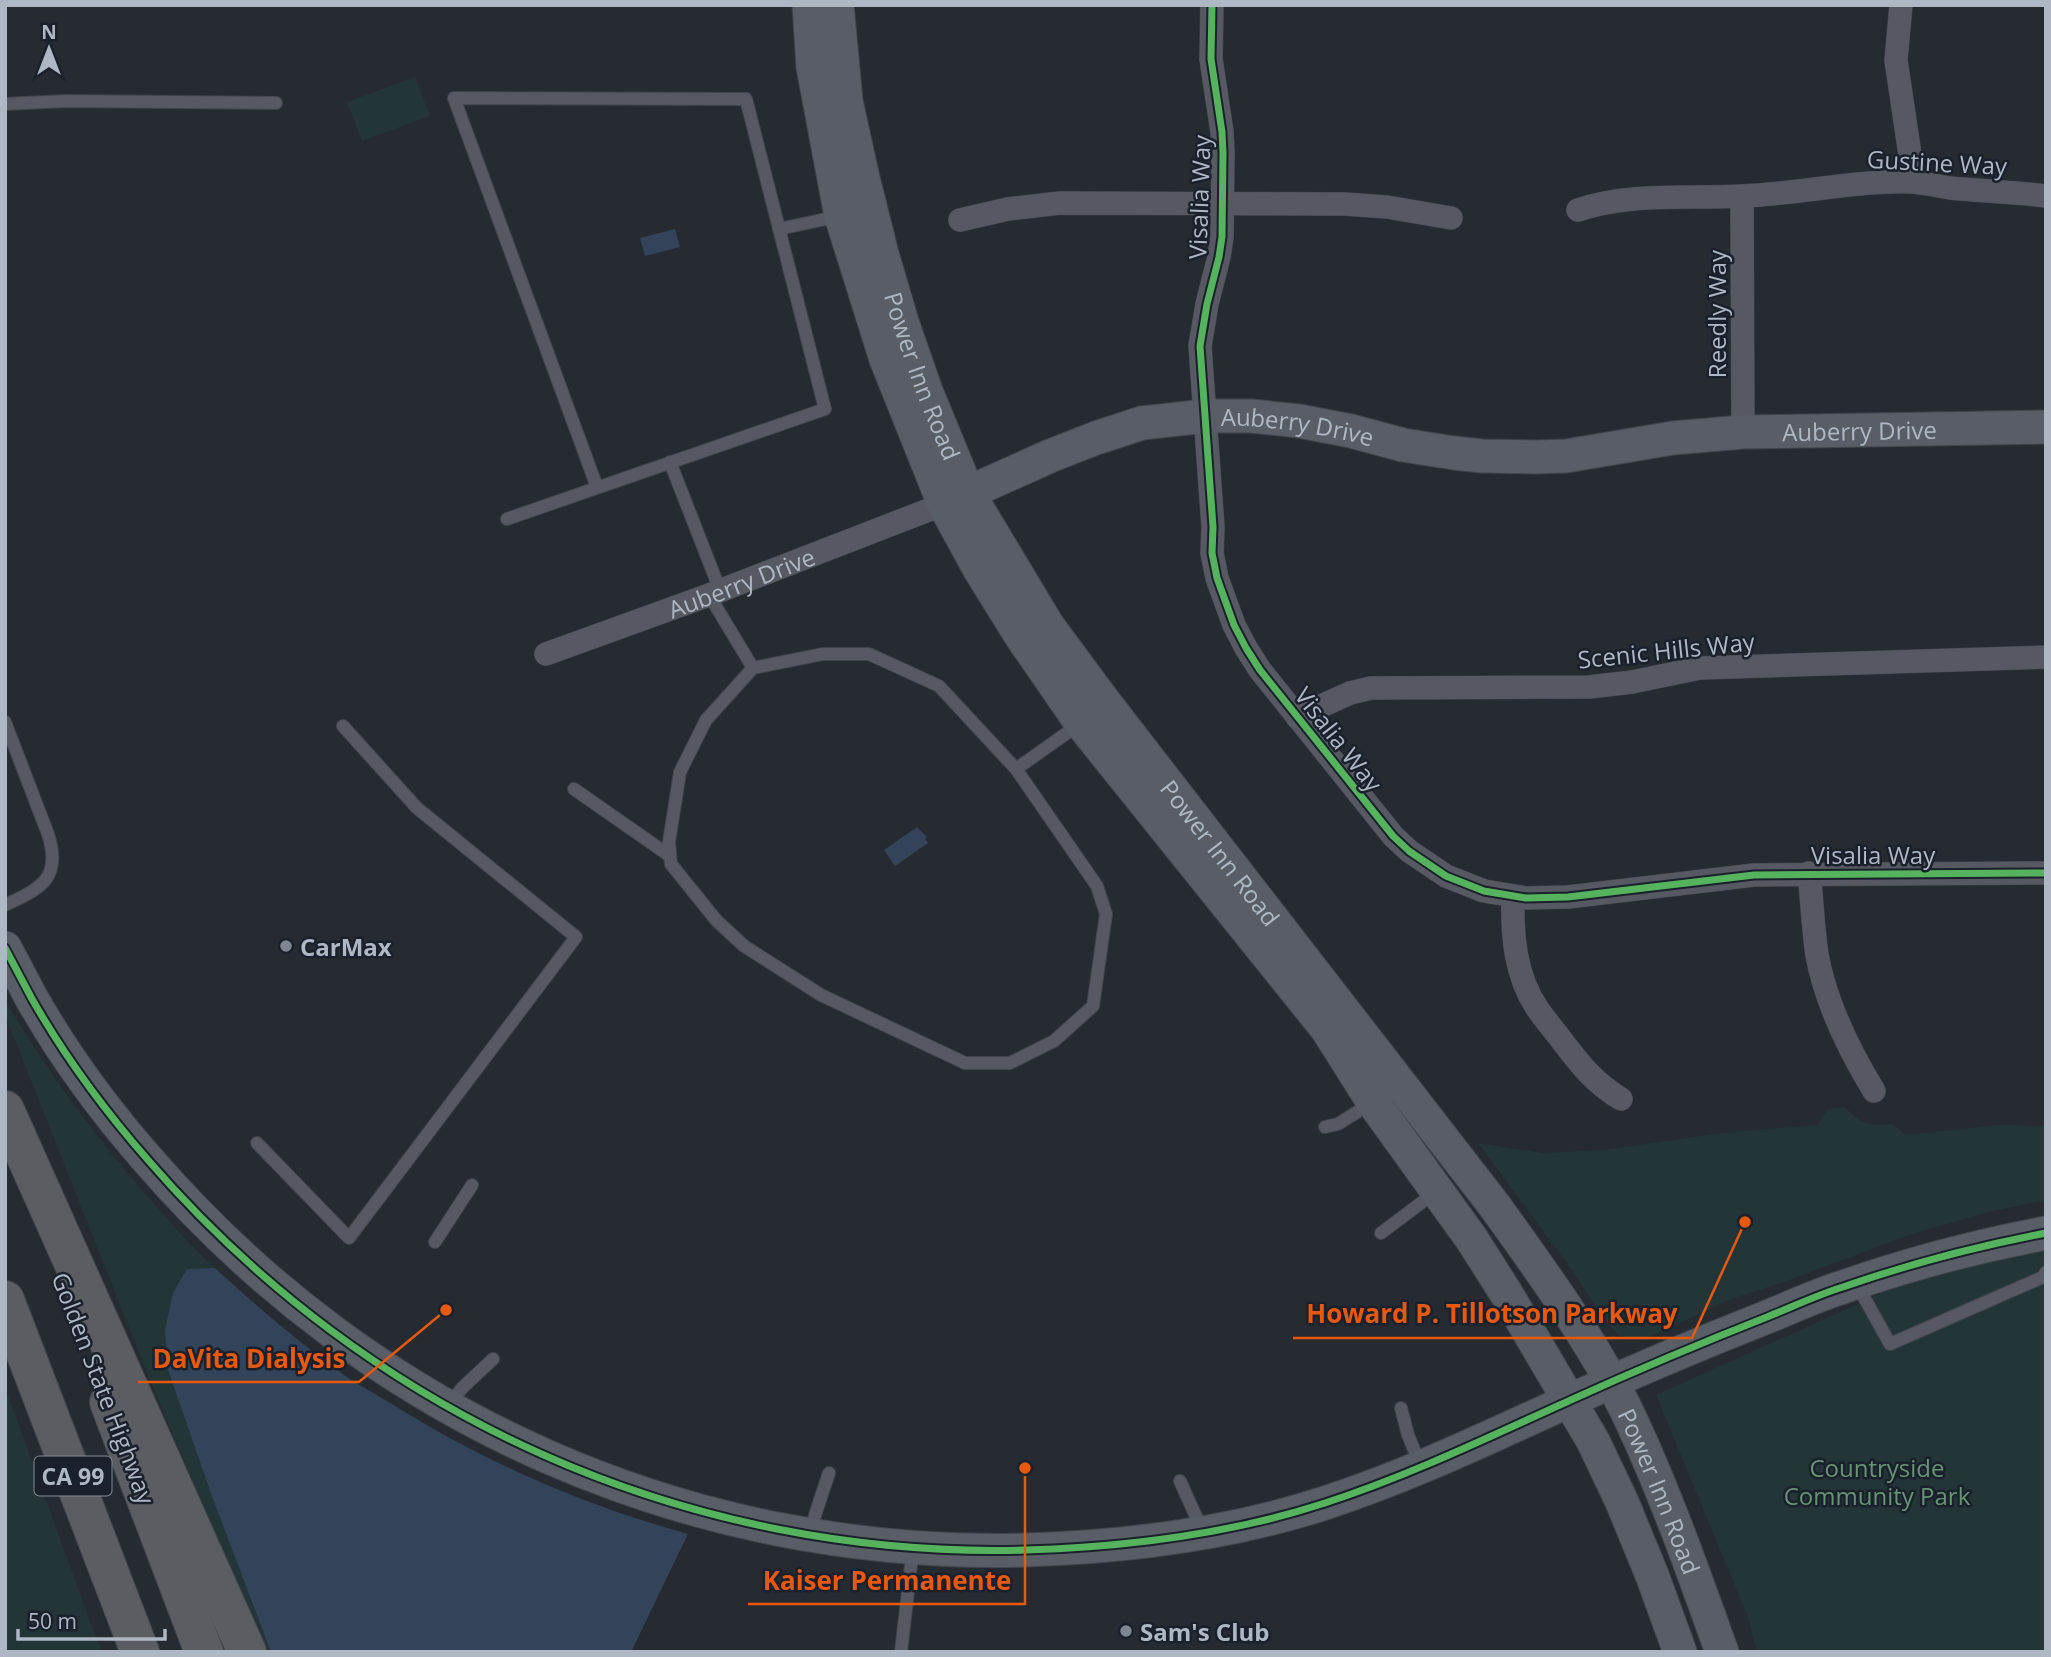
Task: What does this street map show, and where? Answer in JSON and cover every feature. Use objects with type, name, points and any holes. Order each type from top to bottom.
[{"type":"highway","points":[[5,1110],[247,1652]]},
{"type":"highway","name":"Golden State Highway","points":[[5,1125],[204,1652]]},
{"type":"highway","name":"CA 99","points":[[5,1300],[140,1652]]},
{"type":"main road","name":"Power Inn Road","points":[[809,5],[813,66],[841,216],[887,359],[956,498],[1105,703],[1494,1205],[1536,1264],[1611,1382],[1630,1419],[1673,1516],[1722,1652]]},
{"type":"main road","name":"Power Inn Road","points":[[837,5],[846,101],[882,254],[980,570],[1021,636],[1081,723],[1328,1029],[1373,1102],[1438,1191],[1506,1293],[1593,1441],[1652,1574],[1680,1652]]},
{"type":"main road","name":"Auberry Drive","points":[[956,498],[1050,456],[1142,422],[1205,416],[1251,416],[1299,421],[1403,445],[1482,456],[1566,456],[1673,439],[1743,432],[2046,427]]},
{"type":"main road","points":[[5,947],[34,1002],[100,1102],[173,1189],[221,1238],[313,1316],[366,1356],[448,1408],[544,1456],[594,1476],[717,1516],[810,1535],[913,1548],[1069,1549],[1203,1532],[1294,1512],[1329,1502],[1422,1467],[1714,1338],[1856,1283],[1977,1247],[2046,1233]]},
{"type":"street","name":"Visalia Way","points":[[1212,5],[1211,59],[1222,132],[1223,203],[1219,257],[1200,346],[1213,527],[1212,553],[1217,578],[1234,625],[1260,670],[1378,820],[1409,852],[1436,870],[1466,884],[1513,897],[1558,898],[1754,875],[2046,873]]},
{"type":"street","points":[[1900,5],[1896,60],[1914,183]]},
{"type":"street","name":"Gustine Way","points":[[1578,210],[1622,199],[1742,197],[1852,185],[1914,183],[2046,196]]},
{"type":"street","name":"Reedly Way","points":[[1742,197],[1743,432]]},
{"type":"street","points":[[960,220],[1008,209],[1060,203],[1344,204],[1387,207],[1451,218]]},
{"type":"street","name":"Auberry Drive","points":[[546,654],[715,593],[956,498]]},
{"type":"street","name":"Scenic Hills Way","points":[[1297,717],[1350,692],[1371,688],[1589,687],[1633,682],[1700,668],[2046,657]]},
{"type":"street","points":[[1809,873],[1817,956],[1828,995],[1843,1035],[1874,1091]]},
{"type":"street","points":[[1513,897],[1514,950],[1536,1007],[1601,1087],[1622,1099]]},
{"type":"lane","points":[[507,519],[825,408],[746,99],[454,98],[597,487]]},
{"type":"lane","points":[[5,104],[66,101],[276,103]]},
{"type":"lane","points":[[779,229],[841,216]]},
{"type":"lane","points":[[670,462],[715,593],[753,668]]},
{"type":"lane","points":[[823,654],[869,654],[939,686],[1016,769],[1097,886],[1106,914],[1093,1006],[1055,1041],[1010,1063],[965,1063],[831,1000],[775,967],[744,946],[716,920],[671,863],[668,842],[680,772],[706,720],[753,668],[823,654]]},
{"type":"lane","points":[[5,722],[48,834],[54,863],[48,877],[35,890],[5,905]]},
{"type":"lane","points":[[1016,769],[1081,723]]},
{"type":"lane","points":[[257,1143],[349,1238],[576,937],[417,808],[342,726]]},
{"type":"lane","points":[[574,789],[670,856]]},
{"type":"lane","points":[[1325,1127],[1338,1124],[1373,1102]]},
{"type":"lane","points":[[435,1242],[472,1185]]},
{"type":"lane","points":[[1381,1233],[1438,1191]]},
{"type":"lane","points":[[1856,1283],[1890,1344],[2043,1278],[2046,1272]]},
{"type":"lane","points":[[448,1408],[462,1388],[493,1359]]},
{"type":"lane","points":[[1402,1408],[1408,1436],[1422,1467]]},
{"type":"lane","points":[[810,1535],[829,1473]]},
{"type":"lane","points":[[1180,1481],[1203,1532]]},
{"type":"lane","points":[[901,1652],[913,1548]]},
{"type":"green space","points":[[415,77],[430,116],[362,141],[347,102]]},
{"type":"green space","points":[[5,1000],[52,1074],[104,1144],[141,1189],[215,1268],[187,1269],[264,1630],[271,1652],[266,1652],[149,1378],[5,1015]]},
{"type":"green space","points":[[1845,1107],[1861,1121],[1878,1125],[1893,1124],[1906,1135],[1999,1125],[2046,1126],[2046,1200],[1993,1211],[1912,1234],[1731,1299],[1643,1340],[1620,1336],[1606,1322],[1572,1270],[1478,1143],[1543,1153],[1604,1150],[1722,1133],[1817,1125],[1828,1109]]},
{"type":"green space","name":"Countryside Community Park","points":[[2046,1249],[2046,1652],[1757,1652],[1748,1617],[1656,1395],[1889,1290],[1981,1261]]},
{"type":"green space","points":[[5,1387],[89,1619],[102,1652],[5,1652]]},
{"type":"water","points":[[675,229],[680,247],[645,256],[640,238]]},
{"type":"water","points":[[917,827],[927,837],[925,839],[928,843],[895,866],[884,850]]},
{"type":"water","points":[[215,1268],[275,1321],[337,1370],[462,1445],[535,1480],[610,1510],[688,1534],[631,1652],[271,1652],[167,1367],[165,1330],[173,1293],[187,1269]]},
{"type":"cycle path","points":[[1212,5],[1211,59],[1223,153],[1222,237],[1200,346],[1213,527],[1212,553],[1217,578],[1234,625],[1260,670],[1393,836],[1409,851],[1446,876],[1484,891],[1526,898],[1568,897],[1754,875],[2046,873]]},
{"type":"cycle path","points":[[5,948],[58,1042],[101,1103],[148,1160],[236,1251],[331,1331],[434,1399],[543,1455],[658,1498],[777,1529],[900,1546],[1026,1550],[1140,1542],[1252,1523],[1325,1503],[1420,1468],[1645,1367],[1824,1294],[1943,1256],[2046,1233]]},
{"type":"place","name":"CarMax","points":[[286,946]]},
{"type":"place","name":"Howard P. Tillotson Parkway","points":[[1745,1222]]},
{"type":"place","name":"DaVita Dialysis","points":[[446,1310]]},
{"type":"place","name":"Kaiser Permanente","points":[[1025,1468]]},
{"type":"place","name":"Sam's Club","points":[[1126,1631]]}]
